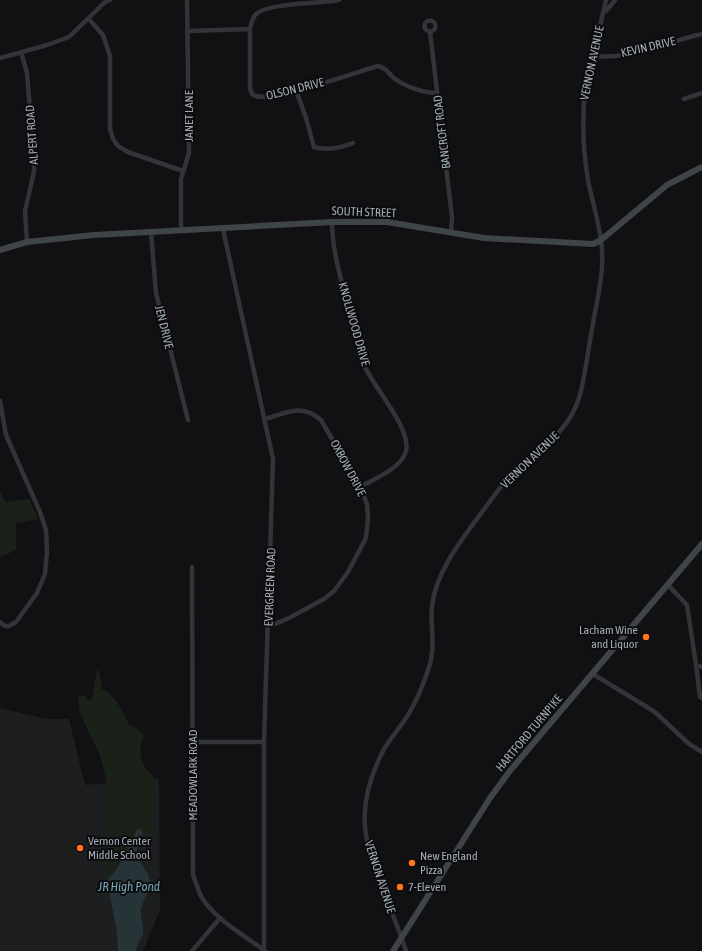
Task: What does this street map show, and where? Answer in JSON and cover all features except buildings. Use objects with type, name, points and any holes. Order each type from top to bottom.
[{"type":"street","points":[[0,58],[53,44],[69,37],[105,2],[110,0]]},
{"type":"street","name":"JANET LANE","points":[[181,231],[181,179],[190,145],[187,0]]},
{"type":"street","points":[[188,31],[250,30],[251,22],[256,15],[272,7],[339,0]]},
{"type":"street","name":"VERNON AVENUE","points":[[406,951],[390,910],[368,845],[365,816],[369,788],[381,754],[415,702],[430,666],[433,650],[432,607],[435,591],[442,573],[460,542],[492,498],[512,474],[556,437],[566,425],[574,412],[580,396],[602,268],[601,240],[588,178],[583,123],[585,91],[606,0]]},
{"type":"street","points":[[603,13],[615,0]]},
{"type":"street","points":[[89,19],[103,36],[110,56],[110,129],[113,139],[118,146],[128,152],[183,171]]},
{"type":"street","name":"OLSON DRIVE","points":[[250,30],[250,87],[251,93],[255,96],[274,96],[378,66],[386,69],[394,78],[407,86],[437,93]]},
{"type":"street","name":"BANCROFT ROAD","points":[[430,32],[452,218],[451,233]]},
{"type":"street","name":"KEVIN DRIVE","points":[[593,56],[600,57],[635,53],[702,34]]},
{"type":"street","name":"ALPERT ROAD","points":[[22,52],[27,72],[34,159],[34,172],[25,211],[27,242]]},
{"type":"street","points":[[296,90],[314,147],[320,149],[340,148],[353,144]]},
{"type":"street","points":[[684,99],[702,93]]},
{"type":"street","name":"SOUTH STREET","points":[[0,250],[27,242],[94,235],[332,222],[387,222],[484,238],[593,244],[601,240],[667,186],[702,167]]},
{"type":"street","name":"KNOLLWOOD DRIVE","points":[[332,222],[335,254],[365,367],[400,423],[407,441],[406,451],[402,461],[394,468],[360,488]]},
{"type":"street","name":"EVERGREEN ROAD","points":[[223,229],[273,459],[269,625],[264,742],[264,951]]},
{"type":"street","name":"JEN DRIVE","points":[[151,232],[157,299],[188,420]]},
{"type":"street","points":[[0,401],[6,435],[40,512],[46,530],[47,547],[45,574],[37,593],[16,622],[9,626],[5,626],[0,622]]},
{"type":"street","name":"OXBOW DRIVE","points":[[265,419],[302,410],[312,413],[321,420],[360,488],[367,504],[368,530],[366,538],[348,572],[334,591],[324,599],[289,618],[269,625]]},
{"type":"street","name":"HARTFORD TURNPIKE","points":[[393,951],[490,798],[528,749],[668,586],[702,544]]},
{"type":"street","name":"MEADOWLARK ROAD","points":[[192,567],[193,875],[202,897],[220,918],[264,951]]},
{"type":"street","points":[[668,586],[687,605],[700,697],[702,698]]},
{"type":"street","points":[[696,664],[702,667]]},
{"type":"street","points":[[593,674],[655,712],[689,744],[702,752]]},
{"type":"street","points":[[192,742],[264,742]]},
{"type":"street","points":[[192,951],[220,918]]},
{"type":"shaded area","points":[[0,491],[5,502],[29,499],[38,519],[16,523],[16,550],[0,557]]},
{"type":"shaded area","points":[[97,670],[99,671],[102,689],[110,694],[121,708],[129,725],[139,730],[144,736],[140,752],[145,767],[153,775],[155,794],[152,820],[154,831],[144,852],[144,858],[150,870],[149,875],[140,863],[137,856],[137,847],[143,834],[136,831],[124,856],[108,879],[108,885],[100,857],[108,832],[107,784],[100,755],[80,713],[78,699],[79,696],[84,695],[88,701],[92,698]]},
{"type":"shaded area","name":"Vernon Center Middle School","points":[[0,708],[46,719],[69,719],[85,785],[159,778],[160,910],[143,951],[0,951]]},
{"type":"water","name":"JR High Pond","points":[[137,829],[141,829],[142,832],[142,838],[137,849],[138,857],[148,874],[150,883],[149,890],[141,909],[143,934],[136,951],[118,951],[117,933],[108,879],[119,865],[132,842]]},
{"type":"place","name":"Lacham Wine and Liquor","points":[[646,637]]},
{"type":"place","name":"Vernon Center Middle School","points":[[80,848]]},
{"type":"place","name":"New England Pizza","points":[[412,863]]},
{"type":"place","name":"7-Eleven","points":[[400,887]]}]
